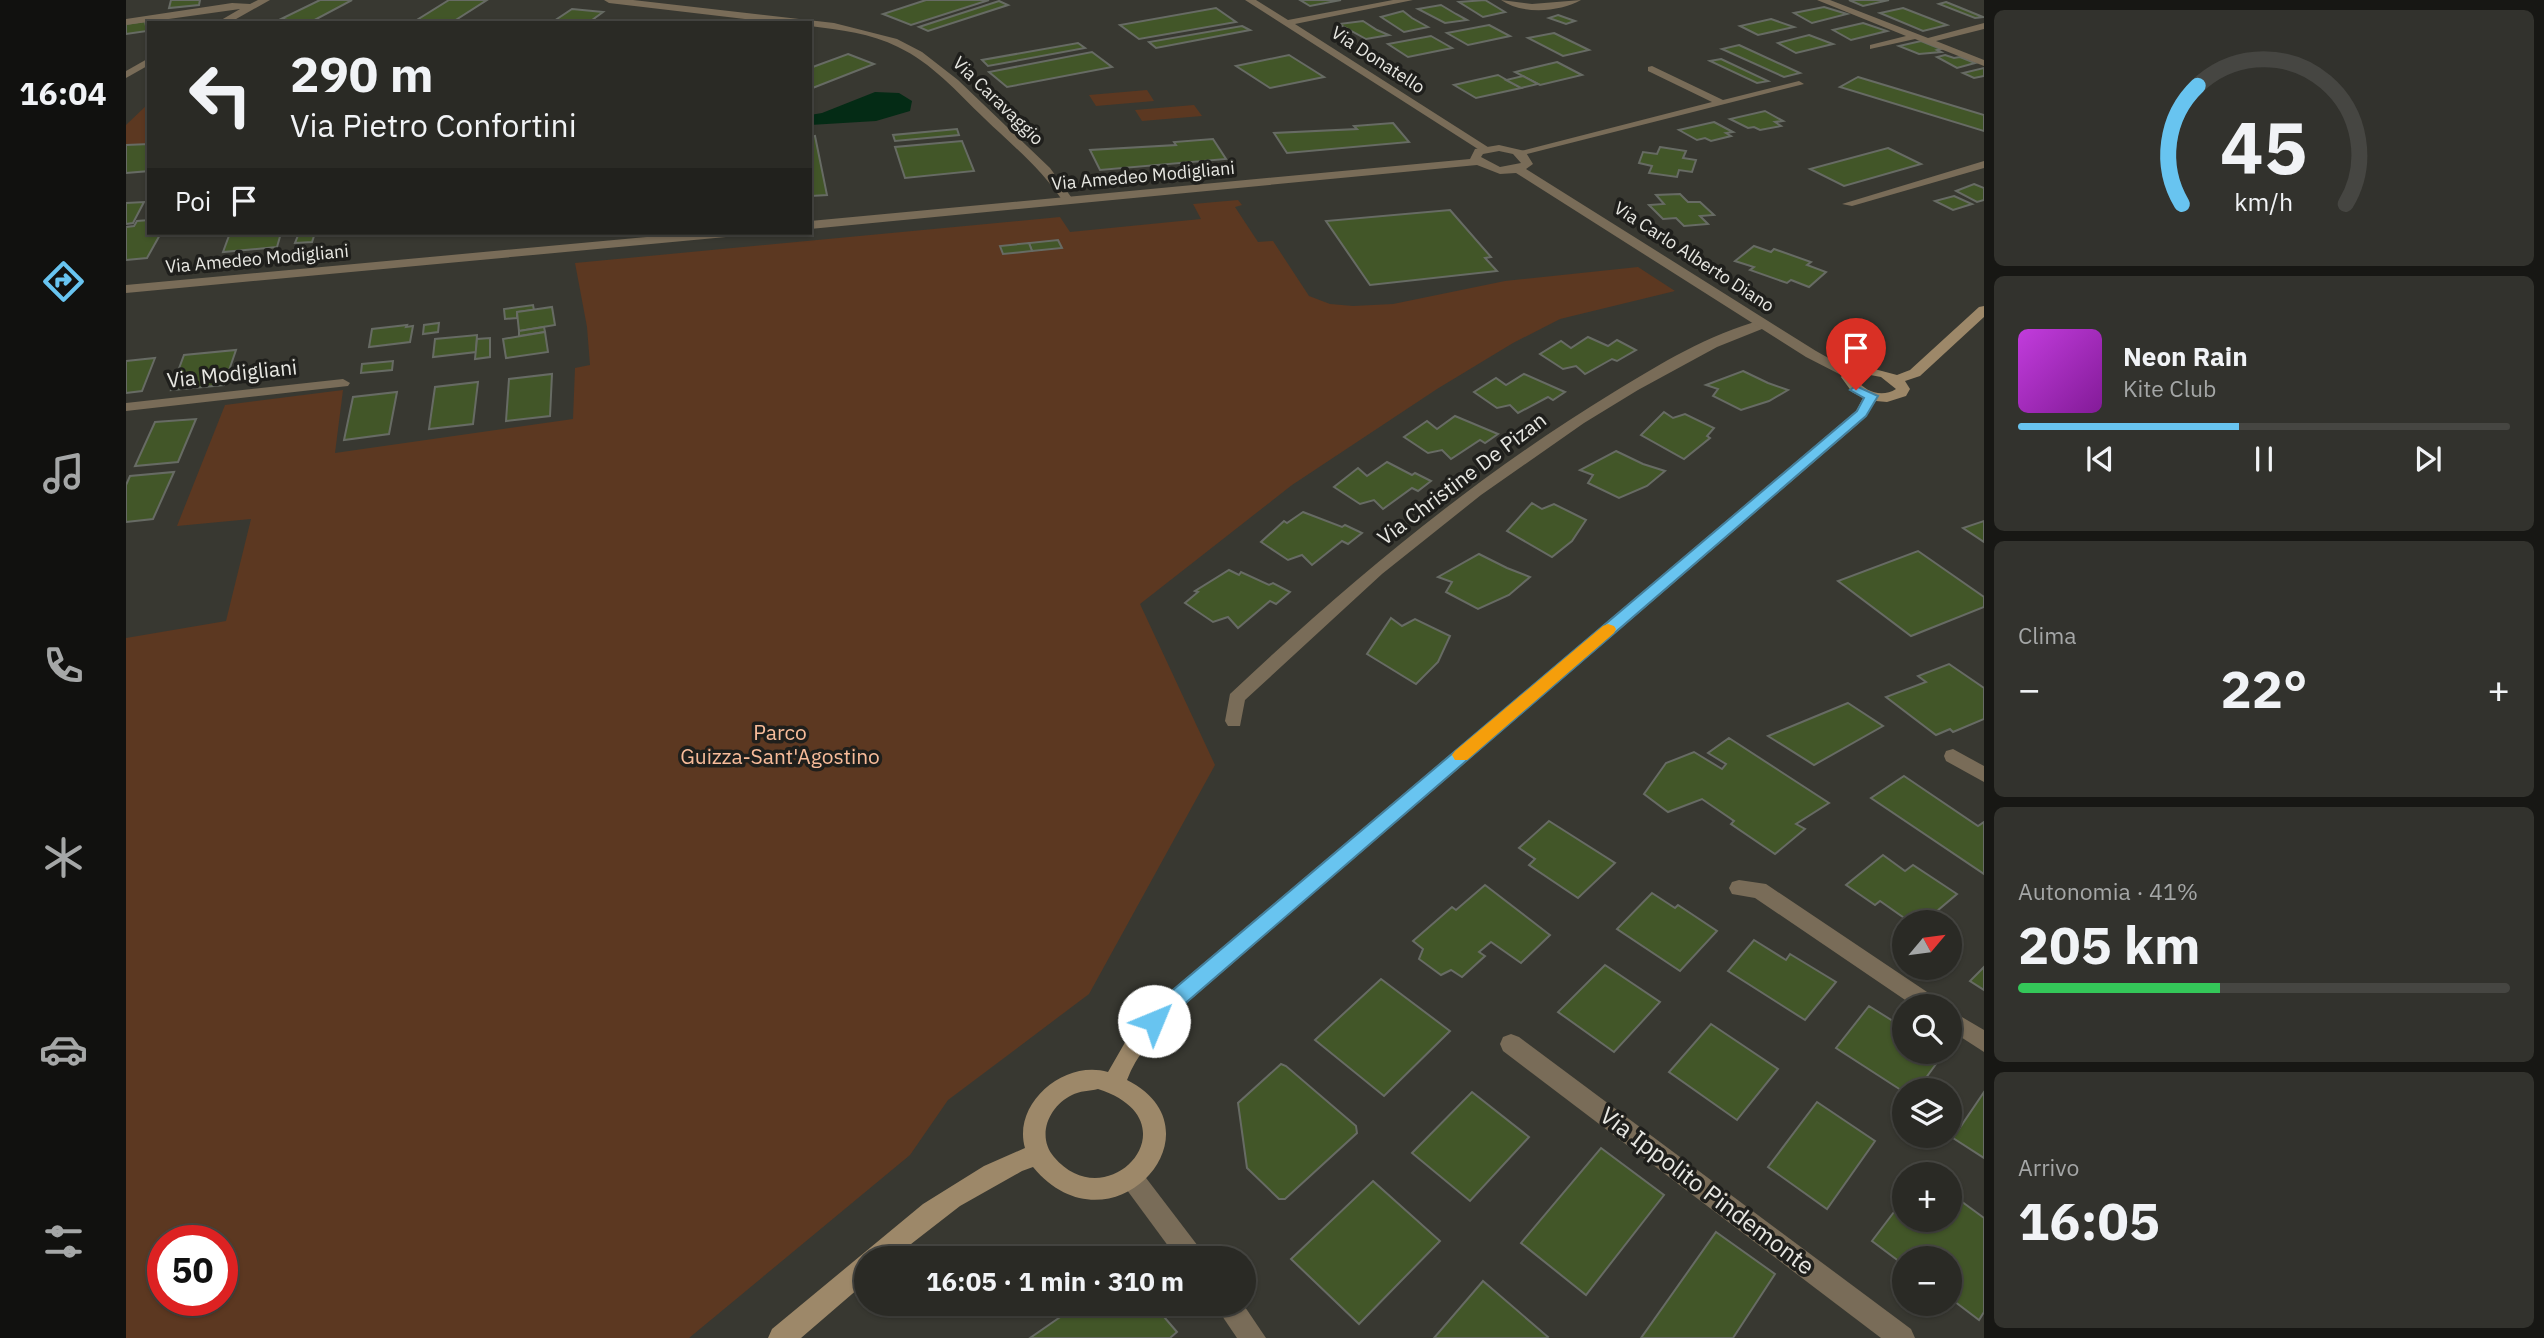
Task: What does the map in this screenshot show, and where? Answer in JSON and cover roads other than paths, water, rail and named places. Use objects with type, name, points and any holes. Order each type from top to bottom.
[{"type":"main road","points":[[1115,1083],[1122,1060],[1174,1001],[1853,421],[1862,413],[1872,396],[1890,397],[1901,393],[1903,389],[1896,380],[1915,373],[1984,310]]},
{"type":"main road","name":"Via Carlo Alberto Diano","points":[[1872,396],[1851,386],[1848,377],[1850,374],[1871,371],[1896,380]]},
{"type":"main road","points":[[1098,1079],[1115,1083],[1131,1091],[1143,1102],[1152,1118],[1153,1151],[1144,1166],[1132,1178],[1112,1187],[1089,1189],[1068,1184],[1050,1171],[1037,1154],[1033,1138],[1034,1122],[1040,1107],[1050,1094],[1064,1085],[1098,1079]]},
{"type":"main road","points":[[889,1246],[962,1189],[1014,1162],[1037,1154]]},
{"type":"main road","points":[[781,1338],[854,1276]]},
{"type":"street","points":[[225,21],[265,0]]},
{"type":"street","name":"Via Caravaggio","points":[[609,0],[791,21]]},
{"type":"street","name":"Via Donatello","points":[[1250,0],[1485,149]]},
{"type":"street","points":[[1288,23],[1408,0]]},
{"type":"street","points":[[1506,0],[1528,9],[1576,0]]},
{"type":"street","points":[[1822,0],[1984,62]]},
{"type":"street","points":[[126,22],[232,6],[251,7]]},
{"type":"street","name":"Via Caravaggio","points":[[812,24],[877,35],[903,44],[920,55],[951,78],[1055,179],[1068,201]]},
{"type":"street","points":[[1930,41],[1935,37],[1984,26]]},
{"type":"street","points":[[1873,47],[1913,37]]},
{"type":"street","points":[[126,75],[147,62]]},
{"type":"street","points":[[1652,69],[1722,103]]},
{"type":"street","points":[[1519,153],[1538,146],[1799,84]]},
{"type":"street","points":[[1478,162],[1476,154],[1485,149],[1506,149],[1519,153],[1528,160],[1527,164],[1518,169]]},
{"type":"street","name":"Via Amedeo Modigliani","points":[[812,225],[1478,162]]},
{"type":"street","name":"Via Carlo Alberto Diano","points":[[1478,162],[1496,169],[1518,169],[1762,324],[1850,374]]},
{"type":"street","points":[[1848,204],[1984,164]]},
{"type":"street","name":"Via Amedeo Modigliani","points":[[126,289],[705,235]]},
{"type":"street","name":"Via Christine De Pizan","points":[[1234,720],[1236,698],[1281,656],[1446,514],[1523,456],[1588,413],[1712,342],[1762,324]]},
{"type":"street","name":"Via Modigliani","points":[[126,407],[343,383]]},
{"type":"street","points":[[1953,756],[1984,775]]},
{"type":"street","points":[[1739,888],[1759,890],[1913,994]]},
{"type":"street","points":[[1962,1027],[1984,1042]]},
{"type":"street","name":"Via Ippolito Pindemonte","points":[[1511,1044],[1902,1338]]},
{"type":"street","points":[[1132,1178],[1183,1246]]},
{"type":"street","points":[[1236,1316],[1253,1338]]},
{"type":"park label","name":"Parco Guizza-Sant'Agostino","points":[[780,745]]}]
